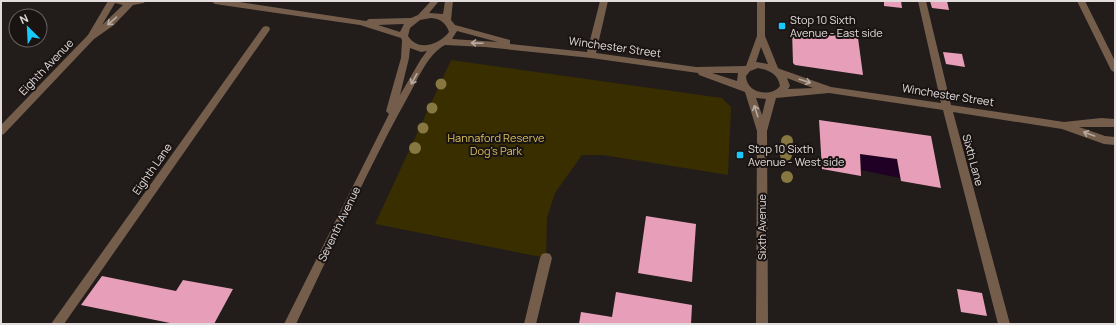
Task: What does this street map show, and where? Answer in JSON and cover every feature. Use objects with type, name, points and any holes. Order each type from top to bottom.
[{"type":"street","name":"Eighth Avenue","points":[[91,37],[98,22],[112,1]]},
{"type":"street","points":[[116,1],[130,3],[141,1]]},
{"type":"street","points":[[215,1],[361,22],[411,21],[421,17],[435,16],[450,23]]},
{"type":"street","points":[[421,17],[435,1]]},
{"type":"street","points":[[361,22],[405,39],[411,45],[418,48],[436,47],[445,42],[453,32],[450,23],[449,1]]},
{"type":"street","points":[[591,55],[604,1]]},
{"type":"street","points":[[761,1],[761,36],[741,78],[747,89],[757,95],[776,94],[785,86],[784,81],[777,71],[761,36]]},
{"type":"street","name":"Sixth Lane","points":[[922,1],[947,107],[1004,324]]},
{"type":"street","points":[[1081,1],[1115,70]]},
{"type":"street","name":"Eighth Avenue","points":[[1,131],[91,37],[111,23],[130,3]]},
{"type":"street","points":[[405,39],[406,26],[411,21]]},
{"type":"street","name":"Winchester Street","points":[[450,23],[530,49]]},
{"type":"street","name":"Eighth Lane","points":[[57,324],[266,29]]},
{"type":"street","name":"Seventh Avenue","points":[[388,124],[405,58],[405,39]]},
{"type":"street","name":"Winchester Street","points":[[445,42],[485,44],[591,55],[696,70],[747,68]]},
{"type":"street","name":"Seventh Avenue","points":[[290,324],[388,124],[424,61],[436,47]]},
{"type":"street","points":[[747,68],[758,65],[777,71]]},
{"type":"street","name":"Winchester Street","points":[[696,70],[747,89]]},
{"type":"street","name":"Winchester Street","points":[[777,71],[830,90],[1063,125],[1104,140],[1115,141]]},
{"type":"street","name":"Sixth Avenue","points":[[747,89],[762,131],[762,324]]},
{"type":"street","name":"Winchester Street","points":[[776,94],[830,90]]},
{"type":"street","name":"Sixth Avenue","points":[[762,131],[776,94]]},
{"type":"street","name":"Winchester Street","points":[[1063,125],[1115,122]]},
{"type":"street","points":[[530,324],[546,258]]},
{"type":"green space","name":"Hannaford Reserve Dog's Park","points":[[451,60],[722,98],[731,107],[728,175],[603,155],[582,155],[555,193],[547,218],[546,258],[375,224]]},
{"type":"shaded area","points":[[860,154],[897,159],[900,178],[861,170]]},
{"type":"building","points":[[884,1],[901,1],[902,8],[884,6]]},
{"type":"building","points":[[930,1],[947,1],[949,10],[932,8]]},
{"type":"building","points":[[792,30],[858,38],[863,75],[795,65],[793,63]]},
{"type":"building","points":[[943,52],[962,54],[965,67],[946,64]]},
{"type":"building","points":[[819,120],[931,136],[941,188],[901,181],[897,159],[860,154],[861,176],[822,169]]},
{"type":"building","points":[[646,216],[696,224],[692,282],[638,273]]},
{"type":"building","points":[[102,276],[176,291],[183,280],[233,289],[214,324],[175,324],[81,305]]},
{"type":"building","points":[[957,289],[982,293],[987,316],[961,312]]},
{"type":"building","points":[[616,292],[692,305],[691,324],[579,324],[581,312],[612,317]]},
{"type":"place","name":"Stop 10 Sixth Avenue - East side","points":[[782,26]]},
{"type":"place","name":"Stop 10 Sixth Avenue - West side","points":[[740,155]]}]
